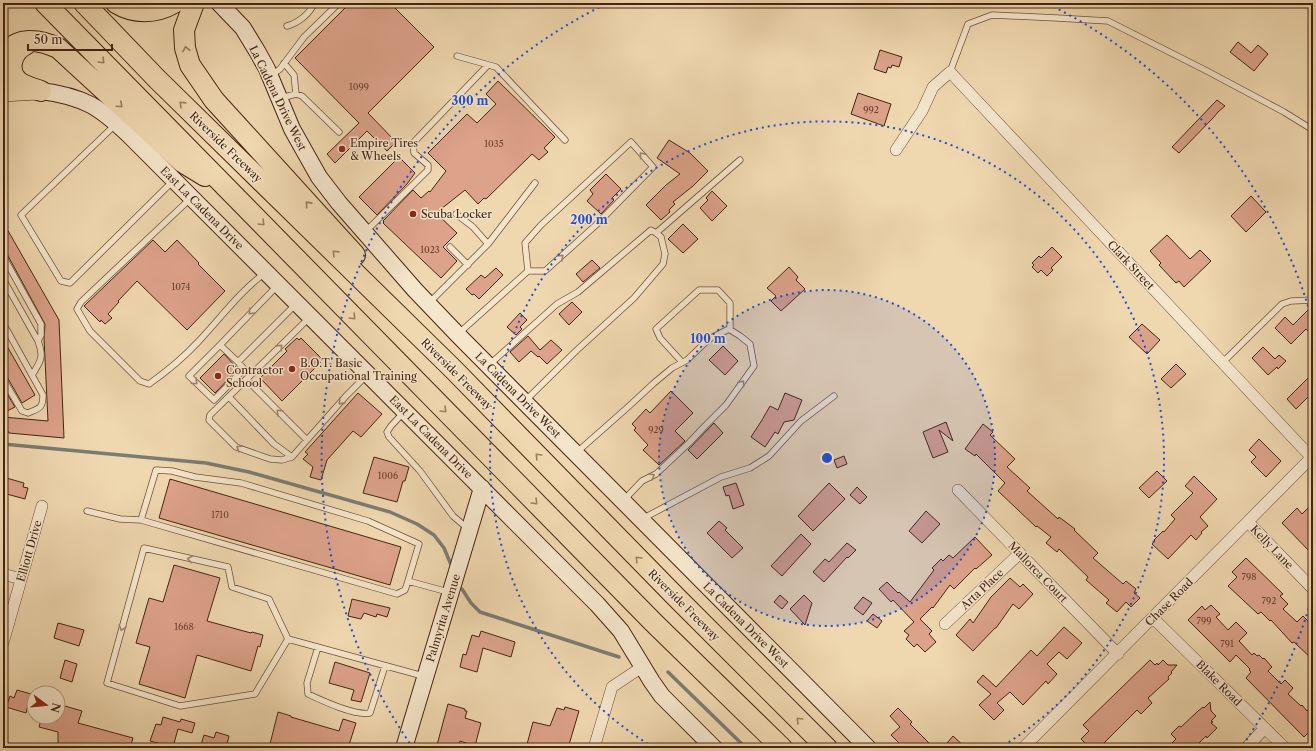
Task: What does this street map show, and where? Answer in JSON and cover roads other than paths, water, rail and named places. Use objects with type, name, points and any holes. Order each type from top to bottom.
[{"type":"highway","points":[[45,3],[653,622],[782,748]]},
{"type":"highway","name":"Riverside Freeway","points":[[84,3],[157,80],[453,369],[682,604],[827,748]]},
{"type":"highway","points":[[116,3],[136,12],[150,12],[166,8],[174,3]]},
{"type":"highway","points":[[194,3],[184,30],[184,48],[190,65],[214,100],[340,239],[444,346],[453,369]]},
{"type":"highway","points":[[3,55],[13,45],[34,41],[44,42],[58,48],[182,162],[235,195]]},
{"type":"highway","points":[[34,41],[22,47],[14,55],[11,64],[12,72],[16,80],[22,84],[41,91]]},
{"type":"main road","name":"La Cadena Drive West","points":[[219,3],[243,28],[257,51],[270,77],[292,129],[319,177],[339,203],[428,304],[868,748]]},
{"type":"main road","name":"East La Cadena Drive","points":[[3,93],[41,91],[75,98],[92,105],[117,124],[175,180],[597,604],[621,631],[642,667],[662,696],[711,746]]},
{"type":"main road","name":"Palmyrita Avenue","points":[[404,748],[482,488]]},
{"type":"street","points":[[896,150],[922,111],[933,87],[950,72]]},
{"type":"street","name":"Clark Street","points":[[950,72],[1312,457]]},
{"type":"street","name":"Chase Road","points":[[1024,748],[1312,457]]},
{"type":"street","name":"Mallorca Court","points":[[958,490],[1118,654]]},
{"type":"street","name":"Elliott Drive","points":[[3,643],[42,506]]},
{"type":"street","name":"Kelly Lane","points":[[1248,522],[1313,589]]},
{"type":"street","name":"Arta Place","points":[[945,624],[1020,553]]},
{"type":"street","points":[[3,574],[21,580]]},
{"type":"street","name":"Blake Road","points":[[1153,618],[1285,748]]},
{"type":"street","points":[[594,748],[612,686],[642,667]]},
{"type":"street","points":[[1246,748],[1265,728]]},
{"type":"lane","points":[[287,26],[296,23],[311,9],[314,3]]},
{"type":"lane","points":[[270,77],[280,69],[304,37],[339,3]]},
{"type":"lane","points":[[950,72],[968,24],[992,15],[1108,21],[1207,71],[1284,112],[1313,130]]},
{"type":"lane","points":[[457,56],[496,67],[565,140]]},
{"type":"lane","points":[[284,63],[294,75],[296,94]]},
{"type":"lane","points":[[365,232],[428,170],[428,165],[414,153],[413,143],[488,65]]},
{"type":"lane","points":[[279,98],[296,94],[302,96],[339,132]]},
{"type":"lane","points":[[117,124],[21,215],[61,281],[70,283],[175,180]]},
{"type":"lane","points":[[458,334],[528,271],[545,271],[596,225],[652,167],[631,142],[541,226],[525,243],[528,271]]},
{"type":"lane","points":[[656,233],[740,160]]},
{"type":"lane","points":[[428,304],[488,244],[535,183]]},
{"type":"lane","points":[[192,197],[81,302],[77,309],[90,331],[140,381],[149,384],[158,378],[198,342],[233,303],[255,281],[267,272]]},
{"type":"lane","points":[[456,214],[473,227],[488,244]]},
{"type":"lane","points":[[488,365],[557,304],[578,292],[651,230],[661,237],[665,254],[663,264],[634,298],[577,350],[525,402]]},
{"type":"lane","points":[[450,247],[468,265]]},
{"type":"lane","points":[[3,256],[41,324],[41,335],[38,341]]},
{"type":"lane","points":[[3,279],[38,341],[41,350],[42,358],[32,374]]},
{"type":"lane","points":[[220,345],[244,369],[214,400],[189,376],[279,284]]},
{"type":"lane","points":[[682,362],[660,338],[656,329],[699,290],[718,290],[730,304],[730,330]]},
{"type":"lane","points":[[1222,363],[1282,304],[1291,301],[1313,300]]},
{"type":"lane","points":[[238,362],[297,302]]},
{"type":"lane","points":[[311,316],[210,415],[209,420],[236,447],[270,459],[282,460],[292,457],[346,396],[369,374]]},
{"type":"lane","points":[[3,323],[43,395],[43,402],[40,408],[28,413],[22,411],[3,379]]},
{"type":"lane","points":[[576,454],[628,408],[654,382],[687,360],[708,338],[729,329],[750,344],[754,366],[726,405],[656,474],[642,481],[623,501]]},
{"type":"lane","points":[[246,380],[307,440]]},
{"type":"lane","points":[[229,396],[274,444],[292,457]]},
{"type":"lane","points":[[642,519],[721,477],[750,468],[769,456],[801,421],[834,396]]},
{"type":"lane","points":[[406,411],[387,432],[389,437],[420,471],[453,516],[470,530]]},
{"type":"lane","points":[[87,511],[120,520],[141,520],[397,594],[405,590],[419,544],[368,521],[241,483],[195,478],[172,471],[156,470],[141,520]]},
{"type":"lane","points":[[288,639],[255,694],[180,706],[107,683],[144,548],[228,567],[232,587],[269,599],[288,639],[426,677]]},
{"type":"lane","points":[[408,581],[451,593]]},
{"type":"lane","points":[[318,647],[307,683],[308,694],[332,705],[364,715],[370,713],[385,666]]},
{"type":"waterway","points":[[3,444],[206,463],[249,472],[390,512],[417,524],[434,535],[444,548],[452,567]]},
{"type":"waterway","points":[[462,589],[471,603],[480,612],[619,657]]},
{"type":"waterway","points":[[668,672],[746,748]]},
{"type":"place","name":"Empire Tires & Wheels","points":[[342,149]]},
{"type":"place","name":"Scuba Locker","points":[[413,214]]},
{"type":"place","name":"B.O.T. Basic Occupational Training","points":[[292,369]]},
{"type":"place","name":"Contractor School","points":[[218,376]]}]
